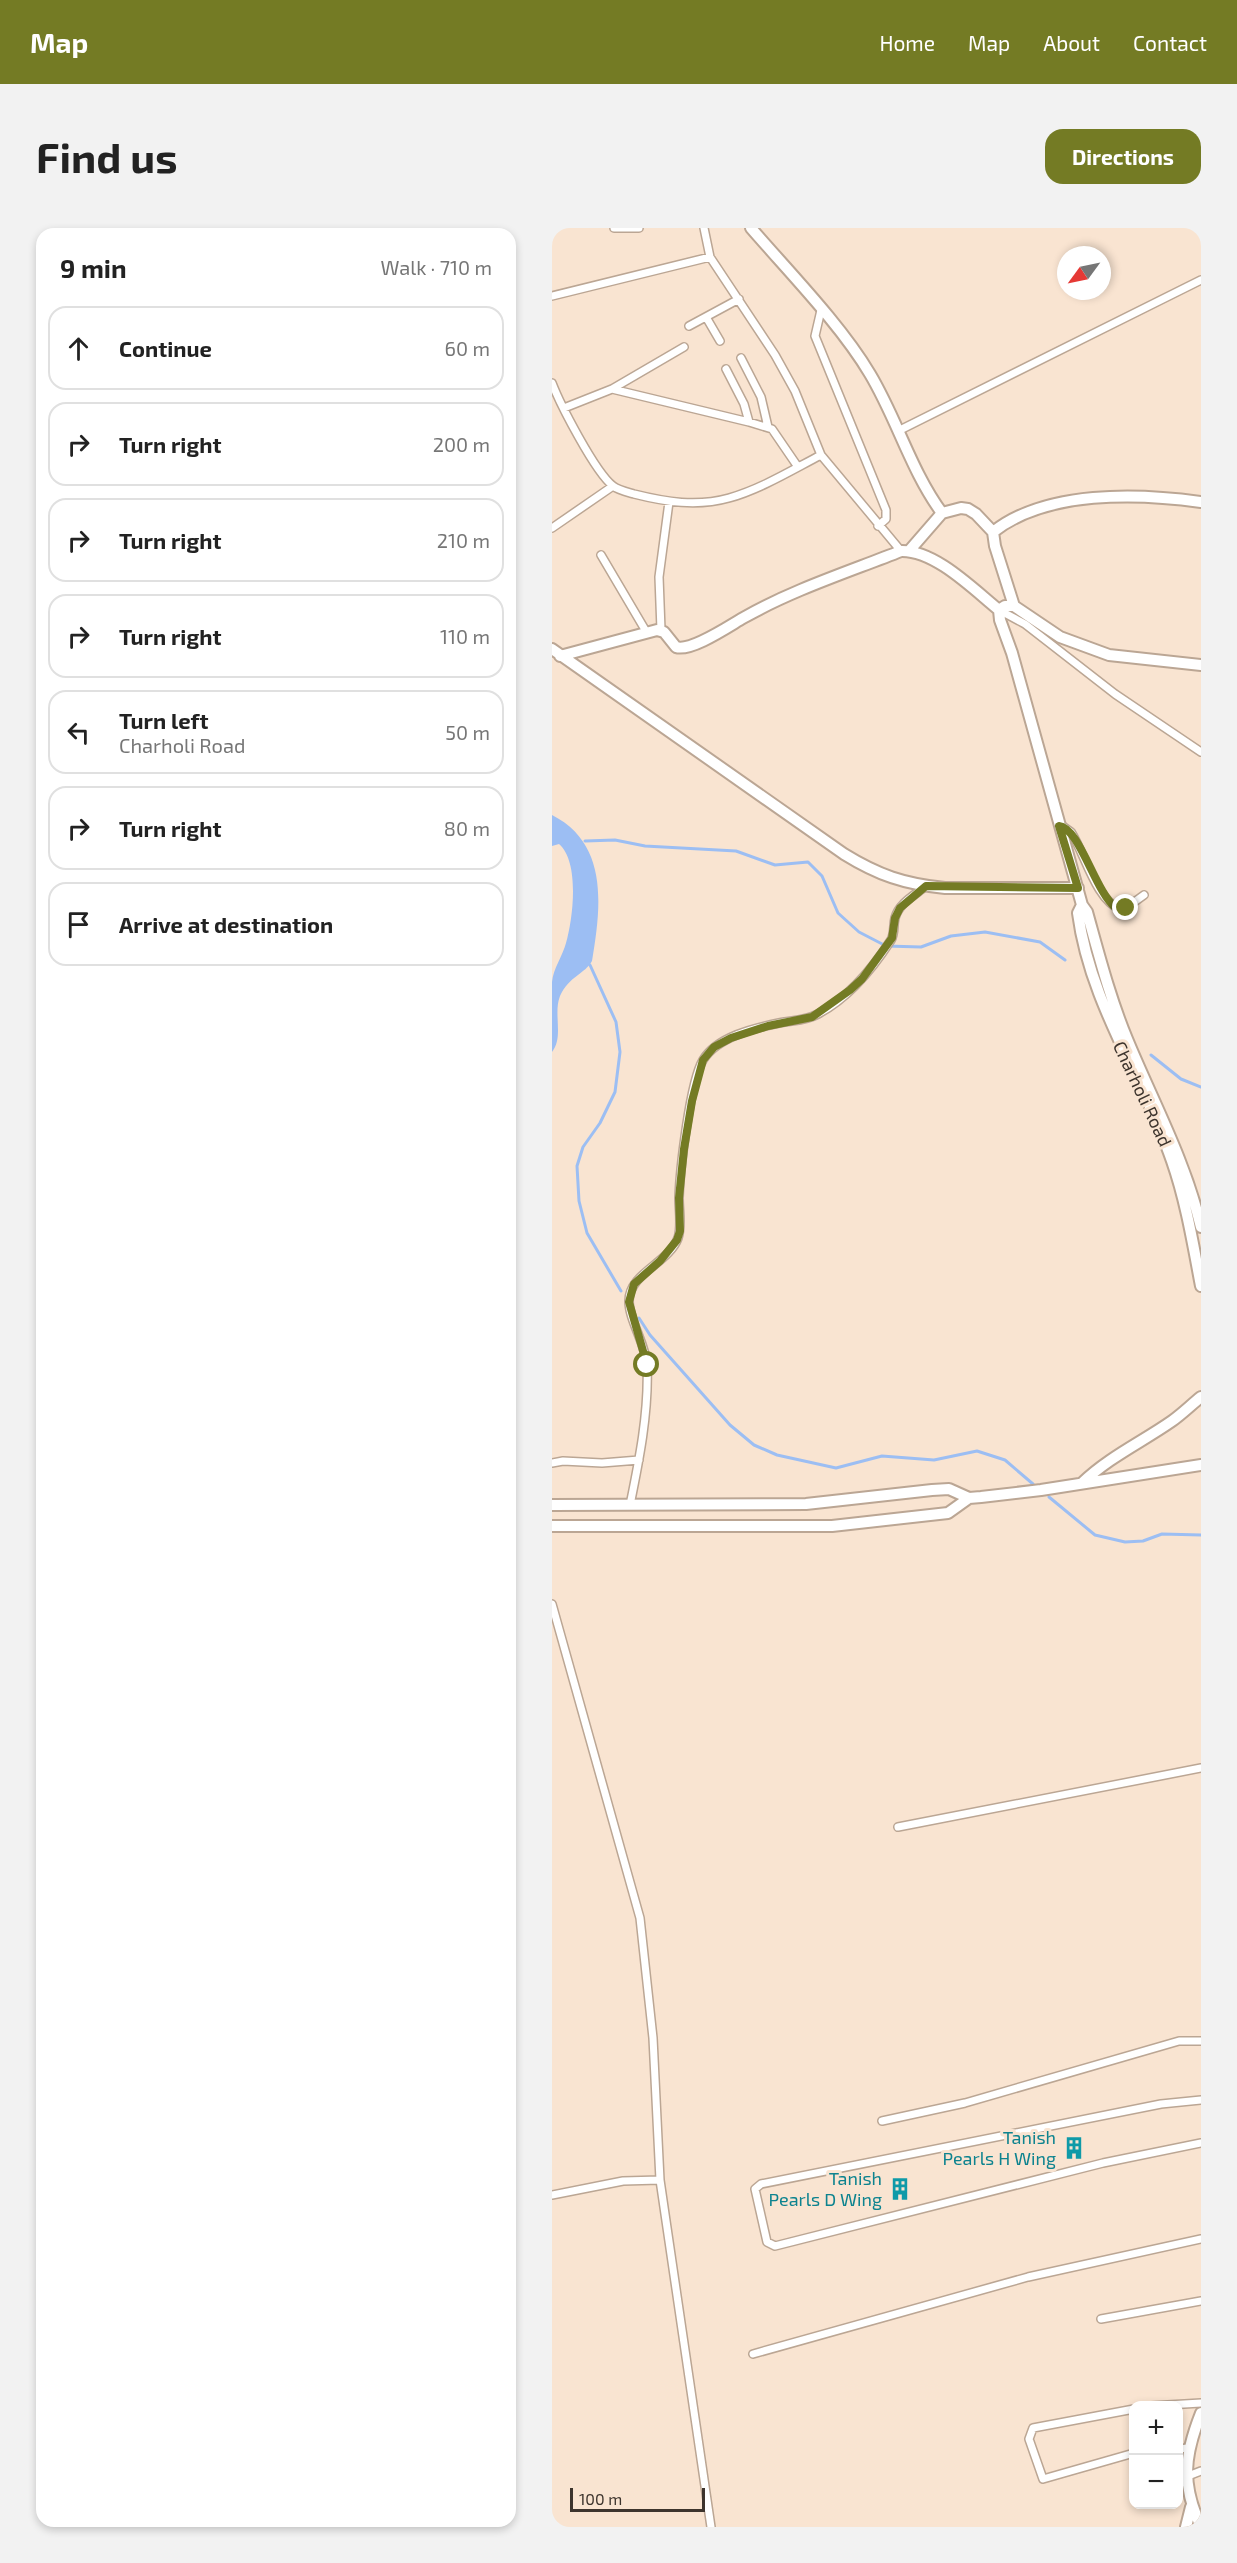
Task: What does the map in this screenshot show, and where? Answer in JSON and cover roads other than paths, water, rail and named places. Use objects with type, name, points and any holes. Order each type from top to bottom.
[{"type":"street","points":[[614,228],[639,228]]},
{"type":"street","points":[[704,228],[710,257],[765,337],[795,391],[821,455],[878,526],[905,551],[946,568],[999,610],[1025,624],[1115,694],[1201,753]]},
{"type":"street","points":[[751,228],[860,358],[877,387],[923,485],[942,513]]},
{"type":"street","points":[[552,296],[710,257]]},
{"type":"street","points":[[898,430],[1201,280]]},
{"type":"street","points":[[689,326],[739,299]]},
{"type":"street","points":[[821,310],[815,336],[886,510],[886,519],[878,526]]},
{"type":"street","points":[[706,317],[720,341]]},
{"type":"street","points":[[564,408],[612,389],[684,347]]},
{"type":"street","points":[[741,358],[761,397],[768,427]]},
{"type":"street","points":[[726,369],[744,404],[749,422]]},
{"type":"street","points":[[552,383],[555,401],[564,408],[587,449],[613,486],[669,502],[701,503],[729,498],[821,455]]},
{"type":"street","points":[[612,389],[768,427],[798,467]]},
{"type":"street","points":[[552,528],[613,486]]},
{"type":"street","points":[[993,532],[1020,515],[1078,501],[1122,495],[1201,501]]},
{"type":"street","points":[[669,502],[659,577],[661,630],[676,647],[684,648],[711,636],[771,602],[905,551],[942,513],[961,508],[976,514],[993,532],[994,546],[1014,606]]},
{"type":"street","points":[[601,555],[647,633]]},
{"type":"street","points":[[999,610],[1005,606],[1014,606],[1060,637],[1109,656],[1201,665]]},
{"type":"street","name":"Charholi Road","points":[[999,610],[1078,888],[1082,905],[1078,913],[1090,965],[1117,1041],[1175,1146],[1201,1227]]},
{"type":"street","points":[[556,652],[661,630]]},
{"type":"street","points":[[556,652],[844,854],[876,873],[926,886],[1078,888]]},
{"type":"street","points":[[1059,826],[1071,832],[1098,886],[1111,904],[1120,909],[1126,908],[1144,895]]},
{"type":"street","points":[[630,1506],[639,1460],[647,1365],[629,1302],[630,1293],[634,1284],[660,1261],[677,1240],[680,1231],[679,1198],[684,1149],[692,1101],[703,1060],[714,1047],[731,1038],[768,1026],[812,1017],[850,990],[862,979],[892,938],[895,918],[900,908],[926,886]]},
{"type":"street","name":"Charholi Road","points":[[1151,1100],[1179,1184],[1201,1286]]},
{"type":"street","points":[[1082,1483],[1112,1458],[1175,1420],[1201,1397]]},
{"type":"street","points":[[552,1463],[639,1460]]},
{"type":"street","points":[[552,1526],[832,1526],[948,1513],[969,1498],[1201,1466]]},
{"type":"street","points":[[552,1505],[806,1504],[949,1489],[969,1498]]},
{"type":"street","points":[[552,1604],[640,1918],[653,2038],[660,2180],[711,2527]]},
{"type":"street","points":[[898,1827],[1201,1768]]},
{"type":"street","points":[[882,2121],[965,2103],[1179,2041],[1201,2041]]},
{"type":"street","points":[[1201,2100],[1161,2104],[773,2181],[761,2184],[755,2189],[767,2242],[775,2246],[1104,2163],[1201,2143]]},
{"type":"street","points":[[552,2195],[623,2181],[660,2180]]},
{"type":"street","points":[[753,2354],[1028,2277],[1201,2240]]},
{"type":"street","points":[[1101,2319],[1201,2301]]},
{"type":"street","points":[[1183,2404],[1201,2403]]},
{"type":"street","points":[[1129,2410],[1033,2428],[1029,2439],[1043,2479],[1129,2454]]},
{"type":"street","points":[[1200,2527],[1191,2507],[1183,2448],[1201,2413]]},
{"type":"street","points":[[1188,2476],[1201,2471]]},
{"type":"street","points":[[1186,2527],[1191,2507]]},
{"type":"water","points":[[552,815],[570,827],[584,842],[592,860],[597,879],[598,919],[592,961],[568,984],[560,996],[557,1010],[556,1046],[552,1052],[552,982],[569,933],[573,891],[570,864],[566,852],[559,844],[552,846]]},
{"type":"waterway","points":[[585,841],[615,840],[645,846],[736,851],[775,865],[808,862],[822,876],[838,913],[859,932],[886,946],[921,947],[951,936],[985,932],[1040,942],[1065,960]]},
{"type":"waterway","points":[[590,965],[616,1022],[620,1052],[615,1092],[600,1123],[583,1147],[577,1166],[579,1201],[587,1233],[621,1291]]},
{"type":"waterway","points":[[1151,1055],[1181,1079],[1201,1087]]},
{"type":"waterway","points":[[639,1318],[650,1335],[730,1425],[754,1445],[777,1455],[836,1468],[882,1456],[934,1460],[977,1451],[1005,1460],[1033,1484]]},
{"type":"waterway","points":[[1049,1497],[1095,1535],[1125,1542],[1143,1541],[1162,1534],[1201,1535]]},
{"type":"place","name":"Tanish Pearls H Wing","points":[[1074,2148]]},
{"type":"place","name":"Tanish Pearls D Wing","points":[[900,2189]]}]
